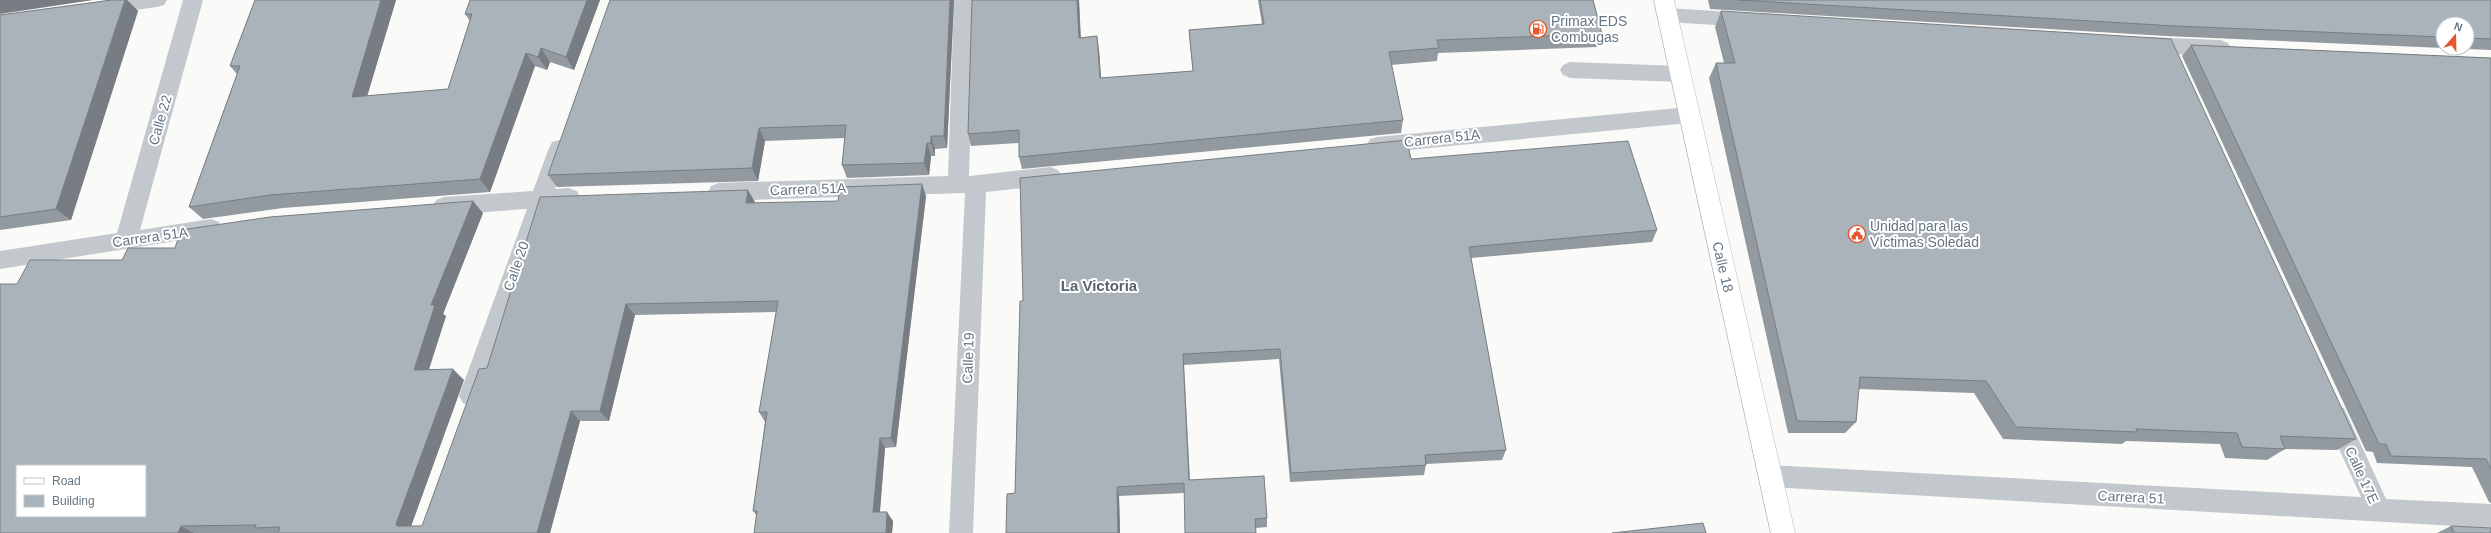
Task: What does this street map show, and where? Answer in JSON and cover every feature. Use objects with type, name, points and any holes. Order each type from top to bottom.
[{"type":"main road","name":"Calle 18","points":[[1665,7],[1783,533]]},
{"type":"street","points":[[78,10],[157,0]]},
{"type":"street","name":"Calle 22","points":[[126,240],[193,0]]},
{"type":"street","name":"Calle 19","points":[[961,533],[967,184],[964,0]]},
{"type":"street","points":[[1665,7],[1762,21]]},
{"type":"street","points":[[2126,43],[2236,48]]},
{"type":"street","points":[[2166,46],[2176,67]]},
{"type":"street","points":[[1570,70],[1680,74]]},
{"type":"street","name":"Carrera 51A","points":[[1356,147],[1689,114]]},
{"type":"street","name":"Calle 20","points":[[464,414],[564,132]]},
{"type":"street","name":"Carrera 51A","points":[[698,193],[967,184],[1071,174]]},
{"type":"street","points":[[424,207],[541,198],[588,197]]},
{"type":"street","name":"Carrera 51A","points":[[0,260],[228,226]]},
{"type":"street","name":"Calle 17E","points":[[2327,398],[2379,511]]},
{"type":"street","name":"Carrera 51","points":[[1770,476],[2379,511],[2491,516]]},
{"type":"building","points":[[112,0],[125,0],[56,209],[0,217],[0,15]]},
{"type":"building","points":[[255,0],[381,0],[352,97],[448,89],[472,14],[465,14],[470,0],[587,0],[566,57],[541,48],[538,57],[526,53],[480,179],[270,195],[189,207],[240,66],[230,66]]},
{"type":"building","points":[[610,0],[950,0],[944,136],[931,136],[931,143],[927,143],[924,163],[842,165],[846,125],[759,128],[752,168],[548,175]]},
{"type":"building","points":[[972,0],[1077,0],[1079,38],[1097,36],[1100,78],[1193,71],[1189,30],[1264,24],[1260,0],[1593,0],[1602,34],[1437,40],[1439,48],[1389,52],[1403,120],[1019,157],[1019,130],[968,134]]},
{"type":"building","points":[[1738,0],[2491,0],[2491,39],[2475,38],[2475,16],[2435,16],[2435,37],[2175,26]]},
{"type":"building","points":[[1721,11],[2171,39],[2356,439],[2280,436],[2285,449],[2242,447],[2237,433],[2136,429],[2137,432],[2016,427],[1986,381],[1860,377],[1856,422],[1797,421],[1716,63],[1735,63]]},
{"type":"building","points":[[2191,45],[2491,58],[2491,469],[2486,459],[2391,456],[2386,444],[2379,444]]},
{"type":"building","points":[[1407,140],[1411,159],[1628,141],[1657,230],[1469,247],[1506,450],[1425,455],[1426,465],[1291,473],[1280,349],[1183,354],[1189,480],[1264,476],[1267,518],[1255,519],[1256,533],[1185,533],[1184,483],[1117,487],[1118,533],[1006,533],[1007,494],[1015,493],[1020,301],[1023,301],[1020,178]]},
{"type":"building","points":[[922,184],[891,438],[880,438],[873,512],[887,512],[886,533],[754,533],[757,511],[753,511],[767,412],[759,412],[778,301],[626,304],[600,411],[571,411],[537,533],[278,533],[280,527],[255,528],[256,525],[181,526],[178,533],[0,533],[0,284],[17,284],[30,260],[122,260],[128,248],[175,248],[181,230],[270,217],[473,201],[431,305],[435,305],[414,370],[453,369],[396,524],[397,526],[422,526],[479,369],[487,368],[540,197],[748,190],[746,203],[838,201],[840,187]]},
{"type":"building","points":[[1703,523],[1706,533],[1612,533]]},
{"type":"building","points":[[2451,526],[2491,528],[2491,533],[2454,533]]},
{"type":"place","name":"Primax EDS Combugas","points":[[1538,29]]},
{"type":"place","name":"Unidad para las Víctimas Soledad","points":[[1857,234]]},
{"type":"district","name":"La Victoria","points":[[1099,286]]}]
